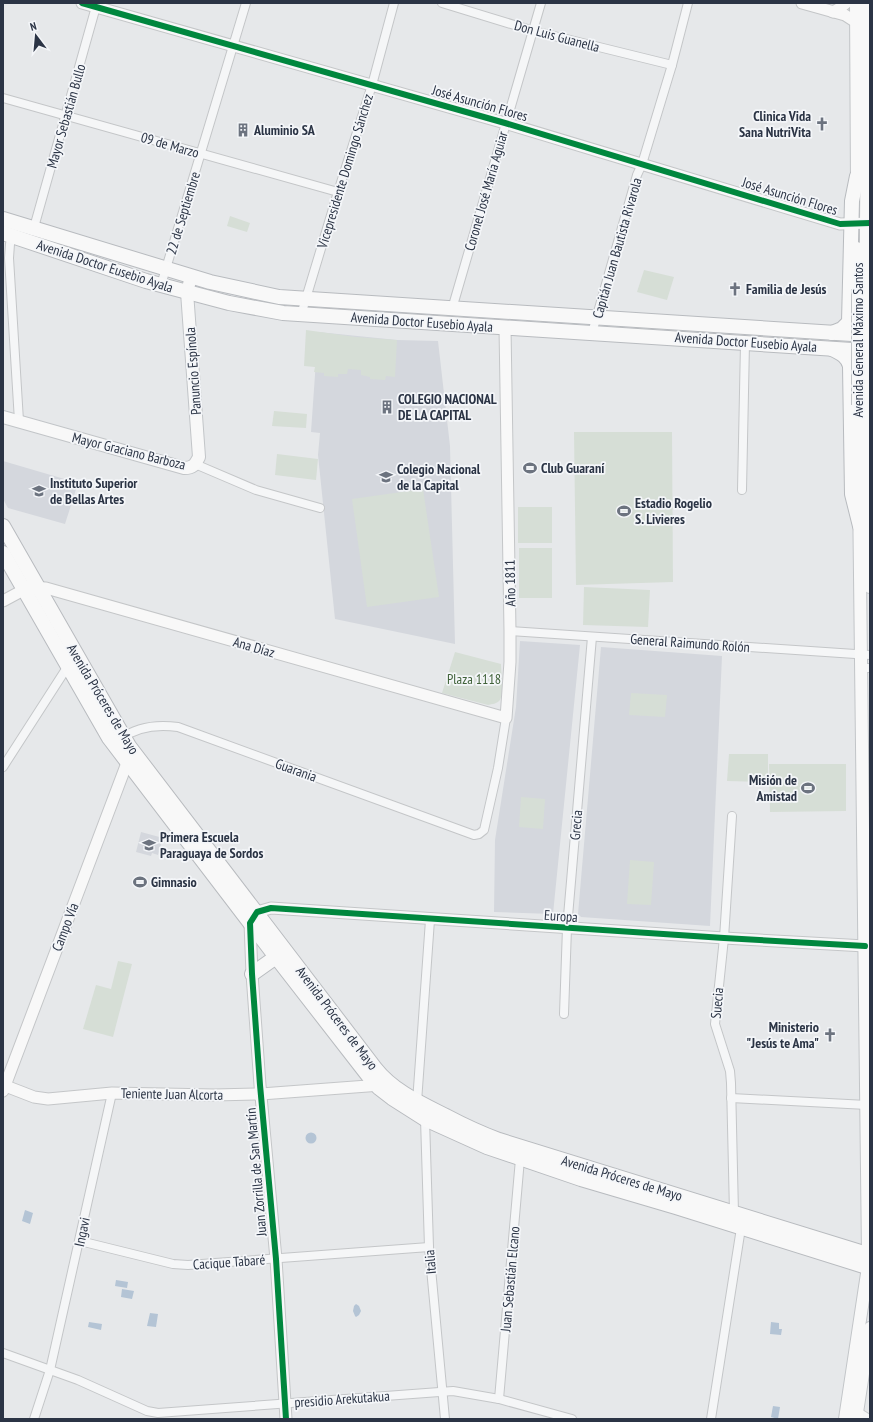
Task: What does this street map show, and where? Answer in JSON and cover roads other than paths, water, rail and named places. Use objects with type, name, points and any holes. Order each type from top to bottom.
[{"type":"highway","points":[[832,333],[842,328],[849,322],[861,223],[852,201],[864,180]]},
{"type":"highway","name":"Avenida Doctor Eusebio Ayala","points":[[8,228],[258,294],[306,300],[852,334]]},
{"type":"highway","name":"Avenida Doctor Eusebio Ayala","points":[[32,235],[161,285],[252,308],[301,315],[852,350]]},
{"type":"highway","points":[[828,348],[847,358],[850,366],[852,494],[866,523]]},
{"type":"highway","name":"Avenida Próceres de Mayo","points":[[3,526],[30,588],[68,666],[118,741],[254,918],[276,957],[376,1085],[392,1098],[426,1119],[487,1147],[520,1159],[584,1180],[676,1206],[741,1228],[869,1261]]},
{"type":"highway","name":"Avenida Próceres de Mayo","points":[[3,552],[30,588],[118,741],[127,763],[375,1068],[390,1084],[418,1104],[480,1133],[734,1213],[869,1261]]},
{"type":"highway","points":[[252,974],[276,957]]},
{"type":"main road","points":[[856,3],[855,71],[864,180]]},
{"type":"main road","points":[[864,180],[869,62],[868,3]]},
{"type":"main road","name":"Avenida General Máximo Santos","points":[[861,223],[863,468],[870,587]]},
{"type":"main road","name":"Panuncio Espínola","points":[[191,277],[187,292],[199,457],[195,464]]},
{"type":"main road","name":"Mayor Graciano Barboza","points":[[3,417],[184,468],[190,468],[195,464]]},
{"type":"main road","name":"Avenida General Máximo Santos","points":[[853,1412],[869,1261],[867,1105],[868,1030],[865,946],[865,655],[866,523],[869,494],[863,468]]},
{"type":"main road","name":"Avenida General Máximo Santos","points":[[845,1419],[853,1412],[870,1328]]},
{"type":"street","name":"José Asunción Flores","points":[[82,3],[97,5],[506,123],[840,224],[861,223]]},
{"type":"street","name":"22 de Septiembre","points":[[161,285],[246,3]]},
{"type":"street","name":"Vicepresidente Domingo Sánchez","points":[[301,315],[372,85],[394,3]]},
{"type":"street","name":"Don Luis Guanella","points":[[442,3],[534,31],[672,65]]},
{"type":"street","name":"Coronel José María Aguiar","points":[[452,309],[541,3]]},
{"type":"street","name":"Capitán Juan Bautista Rivarola","points":[[592,333],[637,175],[642,164],[672,65],[688,3]]},
{"type":"street","points":[[802,3],[845,15],[869,31]]},
{"type":"street","points":[[833,12],[846,3]]},
{"type":"street","name":"Mayor Sebastián Bullo","points":[[32,235],[97,5]]},
{"type":"street","points":[[855,71],[869,62]]},
{"type":"street","name":"09 de Marzo","points":[[3,98],[338,192]]},
{"type":"street","points":[[8,228],[19,422]]},
{"type":"street","name":"Año 1811","points":[[479,834],[484,830],[498,768],[506,718],[510,662],[505,328]]},
{"type":"street","points":[[742,490],[745,343]]},
{"type":"street","name":"Mayor Graciano Barboza","points":[[195,464],[256,490],[320,508]]},
{"type":"street","points":[[3,549],[23,584],[30,588]]},
{"type":"street","points":[[3,600],[30,588]]},
{"type":"street","name":"Ana Díaz","points":[[30,588],[54,590],[506,718]]},
{"type":"street","name":"General Raimundo Rolón","points":[[510,631],[865,655]]},
{"type":"street","name":"Grecia","points":[[564,1014],[567,928],[592,637]]},
{"type":"street","points":[[3,768],[68,666]]},
{"type":"street","name":"Guarania","points":[[118,741],[143,727],[161,725],[178,727],[474,835],[479,834]]},
{"type":"street","name":"Campo Vía","points":[[4,1087],[127,763]]},
{"type":"street","name":"Suecia","points":[[732,816],[724,938],[715,1024],[730,1071],[734,1213]]},
{"type":"street","name":"Europa","points":[[254,918],[271,908],[430,920],[865,946]]},
{"type":"street","name":"Juan Zorrilla de San Martín","points":[[254,918],[252,974],[276,1259],[286,1419]]},
{"type":"street","points":[[418,1104],[430,920]]},
{"type":"street","name":"Teniente Juan Alcorta","points":[[4,1087],[34,1097],[48,1099],[112,1093],[214,1095],[261,1094],[390,1084]]},
{"type":"street","name":"Ingavi","points":[[34,1419],[50,1370],[112,1093]]},
{"type":"street","points":[[731,1098],[867,1105]]},
{"type":"street","name":"Italia","points":[[418,1104],[426,1119],[429,1247],[444,1419]]},
{"type":"street","name":"Juan Sebastián Elcano","points":[[499,1399],[520,1159]]},
{"type":"street","points":[[711,1419],[741,1228]]},
{"type":"street","name":"Cacique Tabaré","points":[[80,1241],[172,1264],[188,1265],[429,1247]]},
{"type":"street","name":"presidio Arekutakua","points":[[3,1353],[78,1380],[147,1411],[158,1412],[459,1391],[499,1399],[571,1418]]},
{"type":"street","points":[[853,1412],[869,1419]]},
{"type":"water","points":[[309,1133],[313,1133],[315,1134],[315,1142],[309,1143],[306,1140],[306,1136]]},
{"type":"water","points":[[25,1210],[33,1213],[30,1224],[22,1221]]},
{"type":"water","points":[[116,1280],[128,1282],[127,1288],[115,1286]]},
{"type":"water","points":[[122,1289],[134,1291],[132,1299],[121,1297]]},
{"type":"water","points":[[356,1304],[359,1306],[361,1311],[356,1317],[353,1311]]},
{"type":"water","points":[[150,1313],[158,1314],[156,1327],[147,1326]]},
{"type":"water","points":[[89,1322],[102,1324],[101,1330],[88,1327]]},
{"type":"water","points":[[771,1322],[779,1323],[779,1329],[782,1329],[781,1335],[770,1334]]},
{"type":"water","points":[[773,1406],[780,1407],[778,1419],[771,1417]]},
{"type":"place","name":"Clinica Vida Sana NutriVita","points":[[822,124]]},
{"type":"place","name":"Aluminio SA","points":[[243,130]]},
{"type":"place","name":"Familia de Jesús","points":[[735,289]]},
{"type":"place","name":"COLEGIO NACIONAL DE LA CAPITAL","points":[[387,407]]},
{"type":"place","name":"Club Guaraní","points":[[530,468]]},
{"type":"place","name":"Colegio Nacional de la Capital","points":[[386,477]]},
{"type":"place","name":"Instituto Superior de Bellas Artes","points":[[39,491]]},
{"type":"place","name":"Estadio Rogelio S. Livieres","points":[[624,511]]},
{"type":"place","name":"Misión de Amistad","points":[[808,788]]},
{"type":"place","name":"Primera Escuela Paraguaya de Sordos","points":[[149,845]]},
{"type":"place","name":"Gimnasio","points":[[140,882]]},
{"type":"place","name":"Ministerio \"Jesús te Ama\"","points":[[830,1035]]},
{"type":"park label","name":"Plaza 1118","points":[[474,679]]}]
